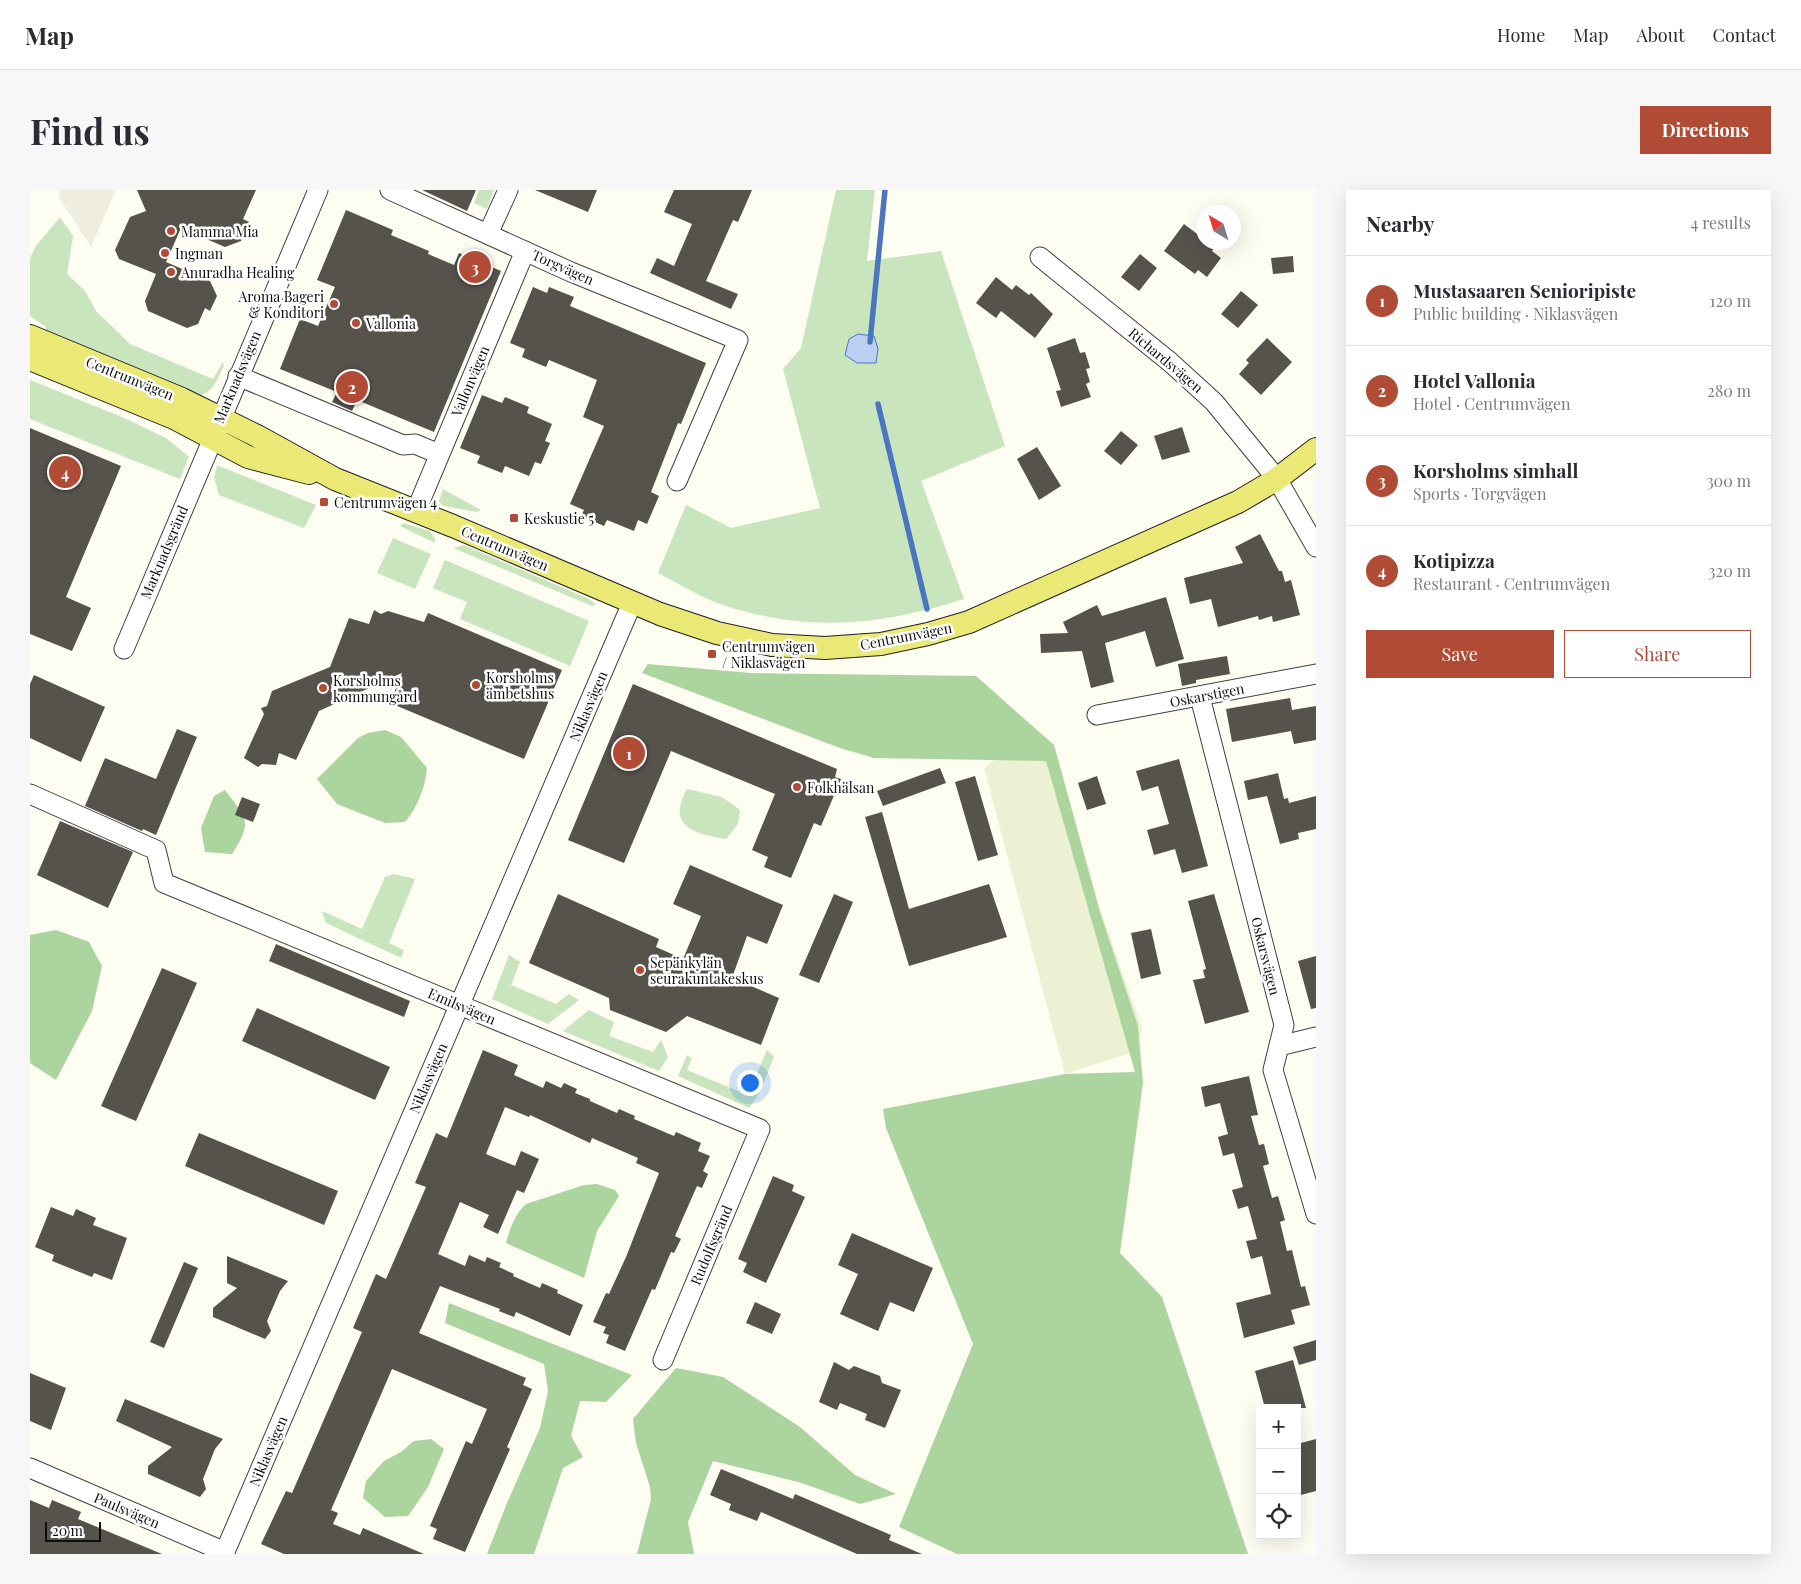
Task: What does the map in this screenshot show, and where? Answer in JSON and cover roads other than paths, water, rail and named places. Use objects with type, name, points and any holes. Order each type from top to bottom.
[{"type":"main road","name":"Centrumvägen","points":[[30,336],[182,399],[212,437]]},
{"type":"main road","name":"Centrumvägen","points":[[30,359],[174,418],[212,437],[334,479],[416,511],[632,603],[717,633],[772,645],[825,648],[881,644],[928,634],[970,622],[1238,502],[1277,480],[1316,449]]},
{"type":"street","name":"Marknadsvägen","points":[[212,437],[318,190]]},
{"type":"street","name":"Torgvägen","points":[[390,190],[525,251],[738,340],[677,481]]},
{"type":"street","points":[[488,234],[508,190]]},
{"type":"street","name":"Vallonvägen","points":[[416,511],[525,251]]},
{"type":"street","name":"Richardsvägen","points":[[1040,257],[1170,362],[1214,402],[1277,480]]},
{"type":"street","points":[[238,376],[403,445],[415,444],[439,454]]},
{"type":"street","name":"Marknadsgränd","points":[[124,649],[212,437]]},
{"type":"street","points":[[1277,480],[1316,547]]},
{"type":"street","name":"Niklasvägen","points":[[225,1553],[632,603]]},
{"type":"street","name":"Oskarstigen","points":[[1097,715],[1316,674]]},
{"type":"street","name":"Oskarsvägen","points":[[1200,697],[1284,1025],[1273,1070],[1316,1214]]},
{"type":"street","name":"Emilsvägen","points":[[30,794],[156,850],[164,883],[760,1130]]},
{"type":"street","points":[[1279,1046],[1316,1037]]},
{"type":"street","name":"Rudolfsgränd","points":[[663,1360],[760,1130]]},
{"type":"street","name":"Paulsvägen","points":[[30,1468],[225,1553]]},
{"type":"water","points":[[858,334],[874,336],[878,349],[876,363],[857,363],[845,355],[849,339]]},
{"type":"waterway","points":[[870,342],[885,190]]},
{"type":"waterway","points":[[878,404],[927,609]]},
{"type":"place","name":"Mamma Mia","points":[[171,231]]},
{"type":"place","name":"Ingman","points":[[165,253]]},
{"type":"place","name":"Korsholms simhall","points":[[475,267]]},
{"type":"place","name":"Anuradha Healing","points":[[171,272]]},
{"type":"place","name":"Aroma Bageri & Konditori","points":[[334,304]]},
{"type":"place","name":"Vallonia","points":[[356,323]]},
{"type":"place","name":"Hotel Vallonia","points":[[352,387]]},
{"type":"place","name":"Kotipizza","points":[[65,472]]},
{"type":"place","name":"Centrumvägen 4","points":[[324,502]]},
{"type":"place","name":"Keskustie 5","points":[[514,518]]},
{"type":"place","name":"Centrumvägen / Niklasvägen","points":[[712,654]]},
{"type":"place","name":"Korsholms ämbetshus","points":[[476,685]]},
{"type":"place","name":"Korsholms kommungård","points":[[323,688]]},
{"type":"place","name":"Mustasaaren Senioripiste","points":[[629,753]]},
{"type":"place","name":"Folkhälsan","points":[[797,787]]},
{"type":"place","name":"Sepänkylän seurakuntakeskus","points":[[640,970]]}]
